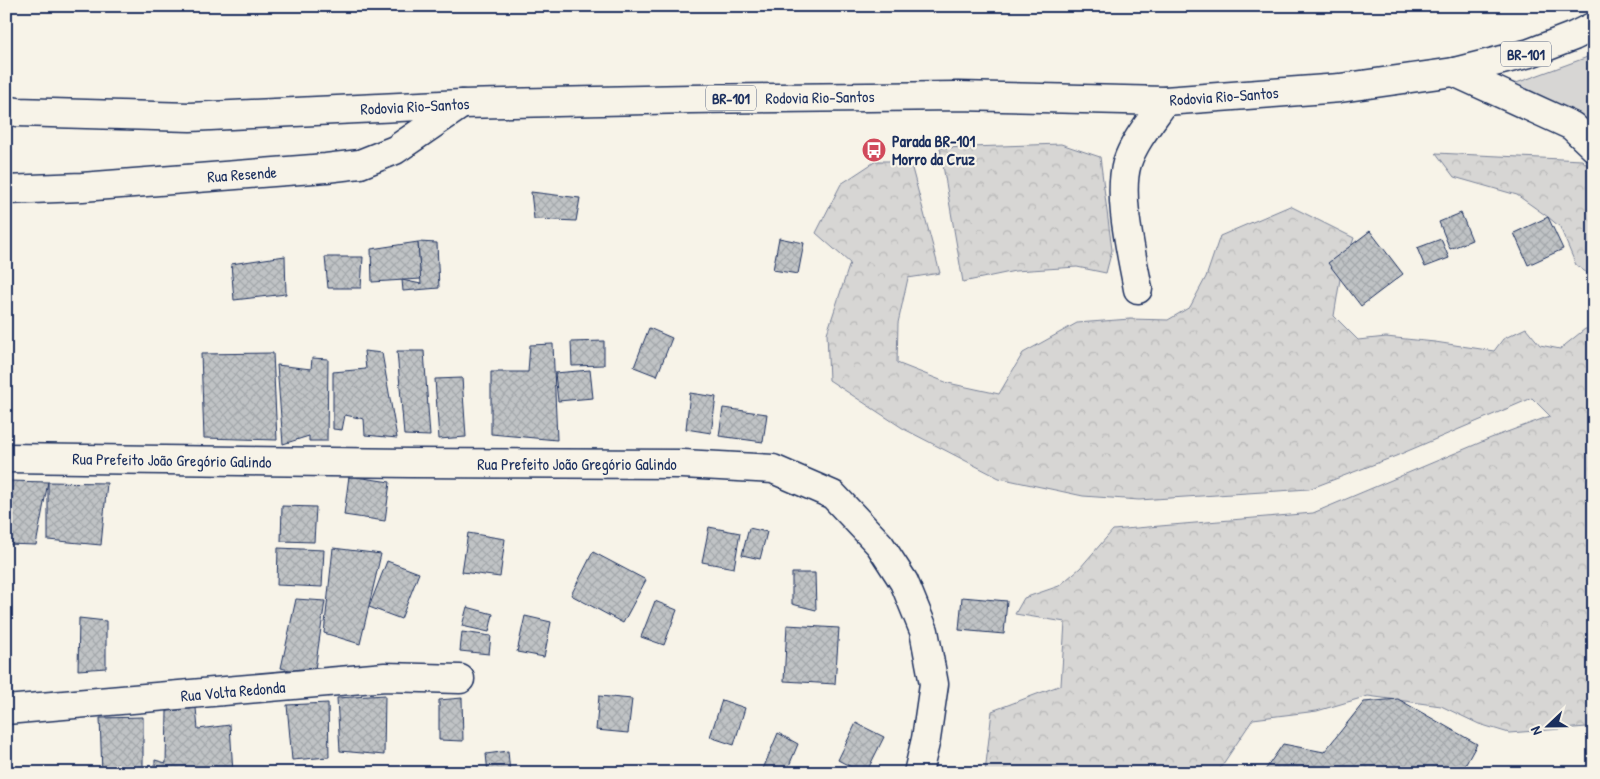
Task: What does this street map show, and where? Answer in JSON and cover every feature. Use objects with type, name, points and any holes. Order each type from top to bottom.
[{"type":"main road","name":"Rodovia Rio-Santos","points":[[6,110],[17,112],[190,117],[462,104],[690,99],[948,96],[1165,101],[1340,88],[1454,72],[1530,53],[1594,26]]},
{"type":"main road","points":[[1454,72],[1572,126],[1594,147]]},
{"type":"main road","points":[[1138,289],[1125,210],[1124,188],[1127,164],[1140,137],[1165,101]]},
{"type":"main road","name":"Rua Resende","points":[[14,190],[316,169],[360,164],[395,150],[462,104]]},
{"type":"main road","name":"Rua Prefeito João Gregório Galindo","points":[[6,458],[683,464],[773,469],[832,495],[880,544],[904,582],[924,632],[934,684],[926,739],[918,773]]},
{"type":"main road","name":"Rua Volta Redonda","points":[[6,710],[385,677],[460,679]]},
{"type":"green space","points":[[1594,53],[1594,124],[1563,107],[1508,86],[1585,58]]},
{"type":"green space","points":[[1061,144],[1100,157],[1112,250],[1106,273],[1077,267],[1015,271],[963,282],[940,148]]},
{"type":"green space","points":[[1436,153],[1582,160],[1594,171],[1594,278],[1576,265],[1560,227],[1548,217],[1517,195],[1454,177]]},
{"type":"green space","points":[[876,161],[910,161],[940,273],[908,278],[898,323],[897,363],[948,383],[999,394],[1023,353],[1077,323],[1130,319],[1168,320],[1190,307],[1206,277],[1220,236],[1290,206],[1354,238],[1340,279],[1334,316],[1358,340],[1386,337],[1494,351],[1503,339],[1526,328],[1540,345],[1560,349],[1585,329],[1594,329],[1594,731],[1587,727],[1509,733],[1479,724],[1441,706],[1368,696],[1317,711],[1253,719],[1217,773],[985,773],[992,711],[1061,685],[1065,622],[1015,614],[1024,598],[1059,586],[1080,568],[1113,530],[1313,513],[1491,438],[1550,416],[1532,398],[1396,456],[1309,489],[1139,500],[1083,496],[999,478],[904,429],[829,380],[827,333],[850,263],[816,233],[841,184]]},
{"type":"building","points":[[531,192],[580,198],[576,221],[534,219]]},
{"type":"building","points":[[1461,213],[1472,240],[1450,249],[1439,222]]},
{"type":"building","points":[[1548,217],[1563,249],[1528,265],[1514,233]]},
{"type":"building","points":[[1370,231],[1403,274],[1361,306],[1328,263]]},
{"type":"building","points":[[779,238],[804,243],[798,274],[773,270]]},
{"type":"building","points":[[1441,239],[1449,258],[1425,267],[1417,248]]},
{"type":"building","points":[[418,242],[421,279],[372,282],[371,249]]},
{"type":"building","points":[[418,242],[437,243],[439,288],[403,291],[402,280],[421,284]]},
{"type":"building","points":[[285,256],[286,294],[234,300],[231,264]]},
{"type":"building","points":[[325,257],[363,257],[361,288],[328,288]]},
{"type":"building","points":[[649,328],[672,338],[657,376],[634,367]]},
{"type":"building","points":[[604,341],[604,365],[572,366],[571,342]]},
{"type":"building","points":[[553,344],[557,440],[491,434],[491,372],[528,372],[530,345]]},
{"type":"building","points":[[364,351],[382,353],[397,438],[365,435],[364,419],[345,415],[342,430],[333,429],[333,372],[366,369]]},
{"type":"building","points":[[397,351],[424,351],[430,436],[404,435]]},
{"type":"building","points":[[273,353],[277,440],[204,438],[201,354]]},
{"type":"building","points":[[312,358],[328,359],[327,441],[309,441],[309,436],[283,444],[277,365],[311,369]]},
{"type":"building","points":[[590,370],[593,398],[558,401],[555,373]]},
{"type":"building","points":[[462,378],[466,437],[439,439],[435,379]]},
{"type":"building","points":[[690,393],[716,397],[711,433],[686,429]]},
{"type":"building","points":[[723,408],[767,414],[763,442],[719,436]]},
{"type":"building","points":[[349,476],[390,482],[385,521],[344,515]]},
{"type":"building","points":[[8,481],[48,482],[36,545],[6,544]]},
{"type":"building","points":[[48,482],[107,483],[101,545],[48,540]]},
{"type":"building","points":[[282,506],[316,507],[314,542],[281,541]]},
{"type":"building","points":[[709,527],[740,533],[734,568],[702,562]]},
{"type":"building","points":[[749,528],[767,532],[760,559],[742,555]]},
{"type":"building","points":[[468,533],[505,539],[500,577],[462,572]]},
{"type":"building","points":[[278,548],[324,550],[322,587],[277,585]]},
{"type":"building","points":[[333,548],[381,554],[360,644],[324,633]]},
{"type":"building","points":[[593,552],[646,580],[623,623],[571,595]]},
{"type":"building","points":[[387,561],[419,573],[401,619],[369,607]]},
{"type":"building","points":[[792,573],[815,573],[816,610],[792,604]]},
{"type":"building","points":[[962,597],[1007,601],[1004,634],[959,630]]},
{"type":"building","points":[[296,599],[325,601],[314,676],[281,668]]},
{"type":"building","points":[[655,601],[677,610],[664,645],[641,637]]},
{"type":"building","points":[[467,607],[493,614],[489,632],[462,626]]},
{"type":"building","points":[[525,616],[551,622],[544,657],[517,652]]},
{"type":"building","points":[[79,618],[106,621],[106,668],[78,670]]},
{"type":"building","points":[[787,625],[839,628],[835,684],[784,681]]},
{"type":"building","points":[[462,632],[491,636],[489,654],[460,651]]},
{"type":"building","points":[[385,695],[384,755],[340,751],[337,698]]},
{"type":"building","points":[[599,696],[632,699],[628,733],[596,730]]},
{"type":"building","points":[[462,698],[463,741],[439,740],[439,700]]},
{"type":"building","points":[[1398,699],[1477,744],[1461,773],[1263,773],[1283,744],[1324,752],[1364,702]]},
{"type":"building","points":[[722,700],[745,708],[734,745],[710,737]]},
{"type":"building","points":[[328,703],[329,757],[292,760],[287,705]]},
{"type":"building","points":[[196,708],[198,729],[230,725],[233,773],[155,773],[155,760],[166,763],[167,711]]},
{"type":"building","points":[[143,717],[143,773],[102,773],[100,718]]},
{"type":"building","points":[[856,723],[884,737],[866,773],[838,760]]},
{"type":"building","points":[[778,733],[798,744],[786,773],[771,773],[763,769]]},
{"type":"building","points":[[508,751],[510,773],[488,773],[486,754]]},
{"type":"place","name":"Parada BR-101 Morro da Cruz","points":[[874,150]]}]
